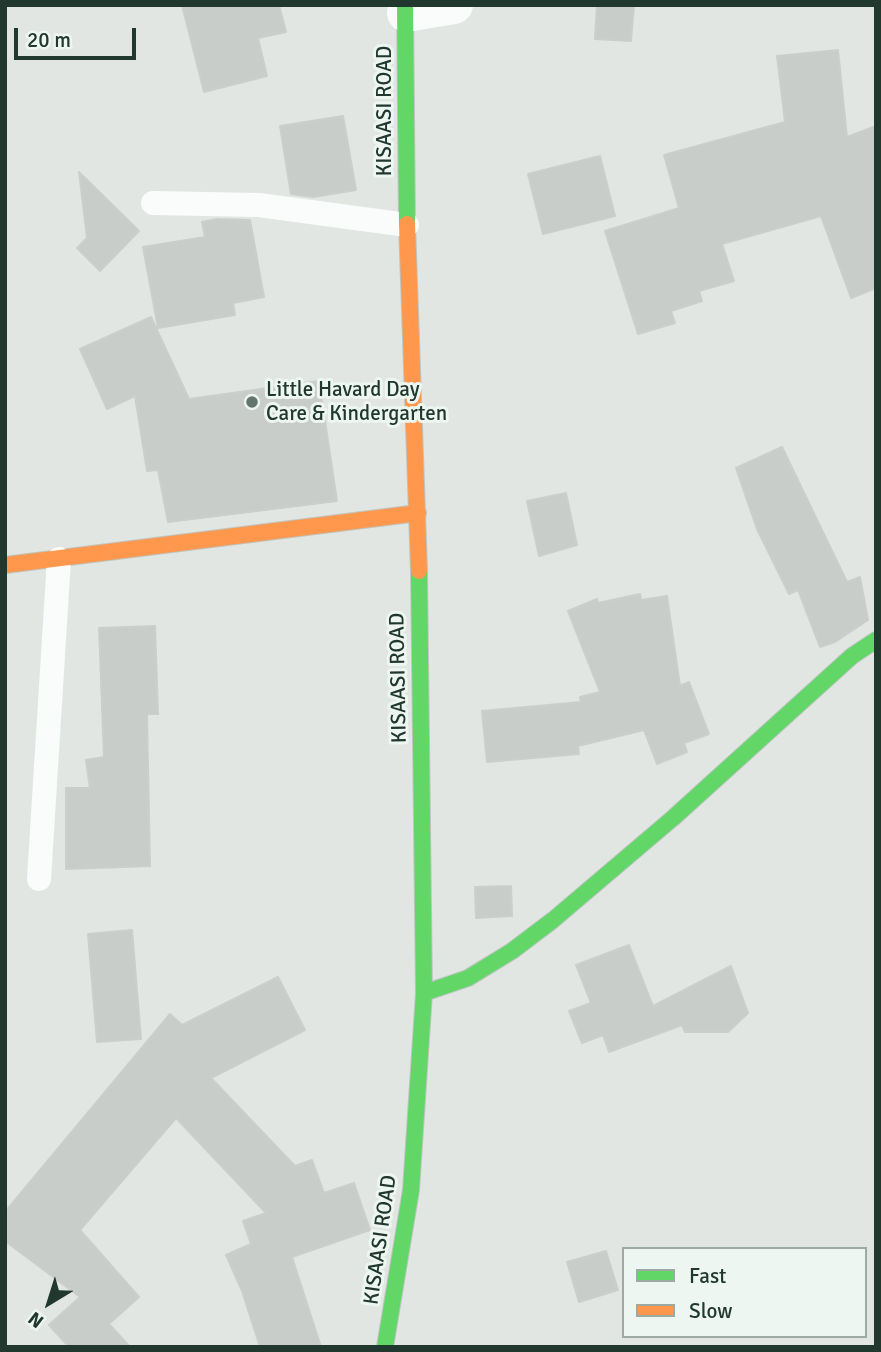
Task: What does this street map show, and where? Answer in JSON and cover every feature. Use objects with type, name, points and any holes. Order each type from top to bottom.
[{"type":"main road","name":"KISAASI ROAD","points":[[385,1347],[411,1190],[425,993],[418,513],[407,225],[405,9]]},
{"type":"main road","points":[[5,565],[418,513]]},
{"type":"main road","points":[[425,993],[468,978],[512,951],[553,920],[673,818],[852,656],[876,640]]},
{"type":"street","points":[[405,9],[454,5]]},
{"type":"lane","points":[[153,203],[259,205],[407,225]]},
{"type":"lane","points":[[39,879],[59,559]]},
{"type":"building","points":[[182,5],[279,5],[286,32],[258,38],[267,76],[204,92]]},
{"type":"building","points":[[597,5],[634,5],[631,41],[595,39]]},
{"type":"building","points":[[838,50],[847,137],[876,126],[876,288],[851,298],[821,216],[722,244],[734,281],[699,291],[702,301],[671,311],[675,323],[638,334],[605,231],[679,208],[664,155],[785,122],[777,56]]},
{"type":"building","points":[[343,116],[356,190],[313,197],[291,194],[280,126]]},
{"type":"building","points":[[600,156],[615,216],[543,234],[528,174]]},
{"type":"building","points":[[79,172],[139,231],[100,271],[77,248],[87,238]]},
{"type":"building","points":[[217,219],[250,220],[264,297],[233,303],[235,315],[158,328],[143,247],[205,237],[202,222]]},
{"type":"building","points":[[151,317],[189,399],[319,381],[337,501],[168,522],[158,470],[147,471],[135,396],[107,409],[80,349]]},
{"type":"building","points":[[782,447],[847,582],[860,577],[868,620],[835,642],[820,647],[798,590],[789,594],[757,529],[736,468]]},
{"type":"building","points":[[566,493],[577,545],[539,556],[527,501]]},
{"type":"building","points":[[640,594],[641,600],[667,596],[680,686],[689,682],[709,734],[684,743],[687,752],[657,764],[644,730],[578,746],[579,754],[487,762],[482,711],[581,702],[580,697],[600,692],[568,611],[597,599],[598,603]]},
{"type":"building","points":[[155,626],[158,714],[147,714],[150,866],[66,869],[66,788],[90,788],[86,760],[104,757],[99,628]]},
{"type":"building","points":[[511,886],[512,916],[476,918],[475,887]]},
{"type":"building","points":[[132,930],[141,1039],[97,1042],[88,934]]},
{"type":"building","points":[[629,945],[653,1006],[731,966],[748,1013],[728,1032],[685,1032],[682,1025],[609,1052],[603,1035],[582,1043],[569,1011],[591,1003],[576,965]]},
{"type":"building","points":[[278,977],[305,1030],[211,1078],[295,1166],[312,1160],[324,1193],[354,1183],[370,1230],[292,1257],[321,1347],[260,1347],[242,1291],[226,1255],[251,1244],[243,1221],[266,1213],[176,1118],[80,1230],[139,1297],[109,1324],[130,1347],[69,1347],[49,1325],[80,1297],[5,1241],[5,1212],[170,1014],[182,1025]]},
{"type":"building","points":[[606,1251],[618,1290],[579,1302],[567,1262]]},
{"type":"traffic: fast","points":[[405,5],[407,224]]},
{"type":"traffic: fast","points":[[385,1347],[411,1190],[424,993],[419,571]]},
{"type":"traffic: fast","points":[[424,993],[468,978],[512,951],[553,920],[673,818],[852,656],[876,640]]},
{"type":"traffic: slow","points":[[407,224],[419,571]]},
{"type":"traffic: slow","points":[[5,565],[418,513]]},
{"type":"place","name":"Little Havard Day Care & Kindergarten","points":[[252,402]]}]
